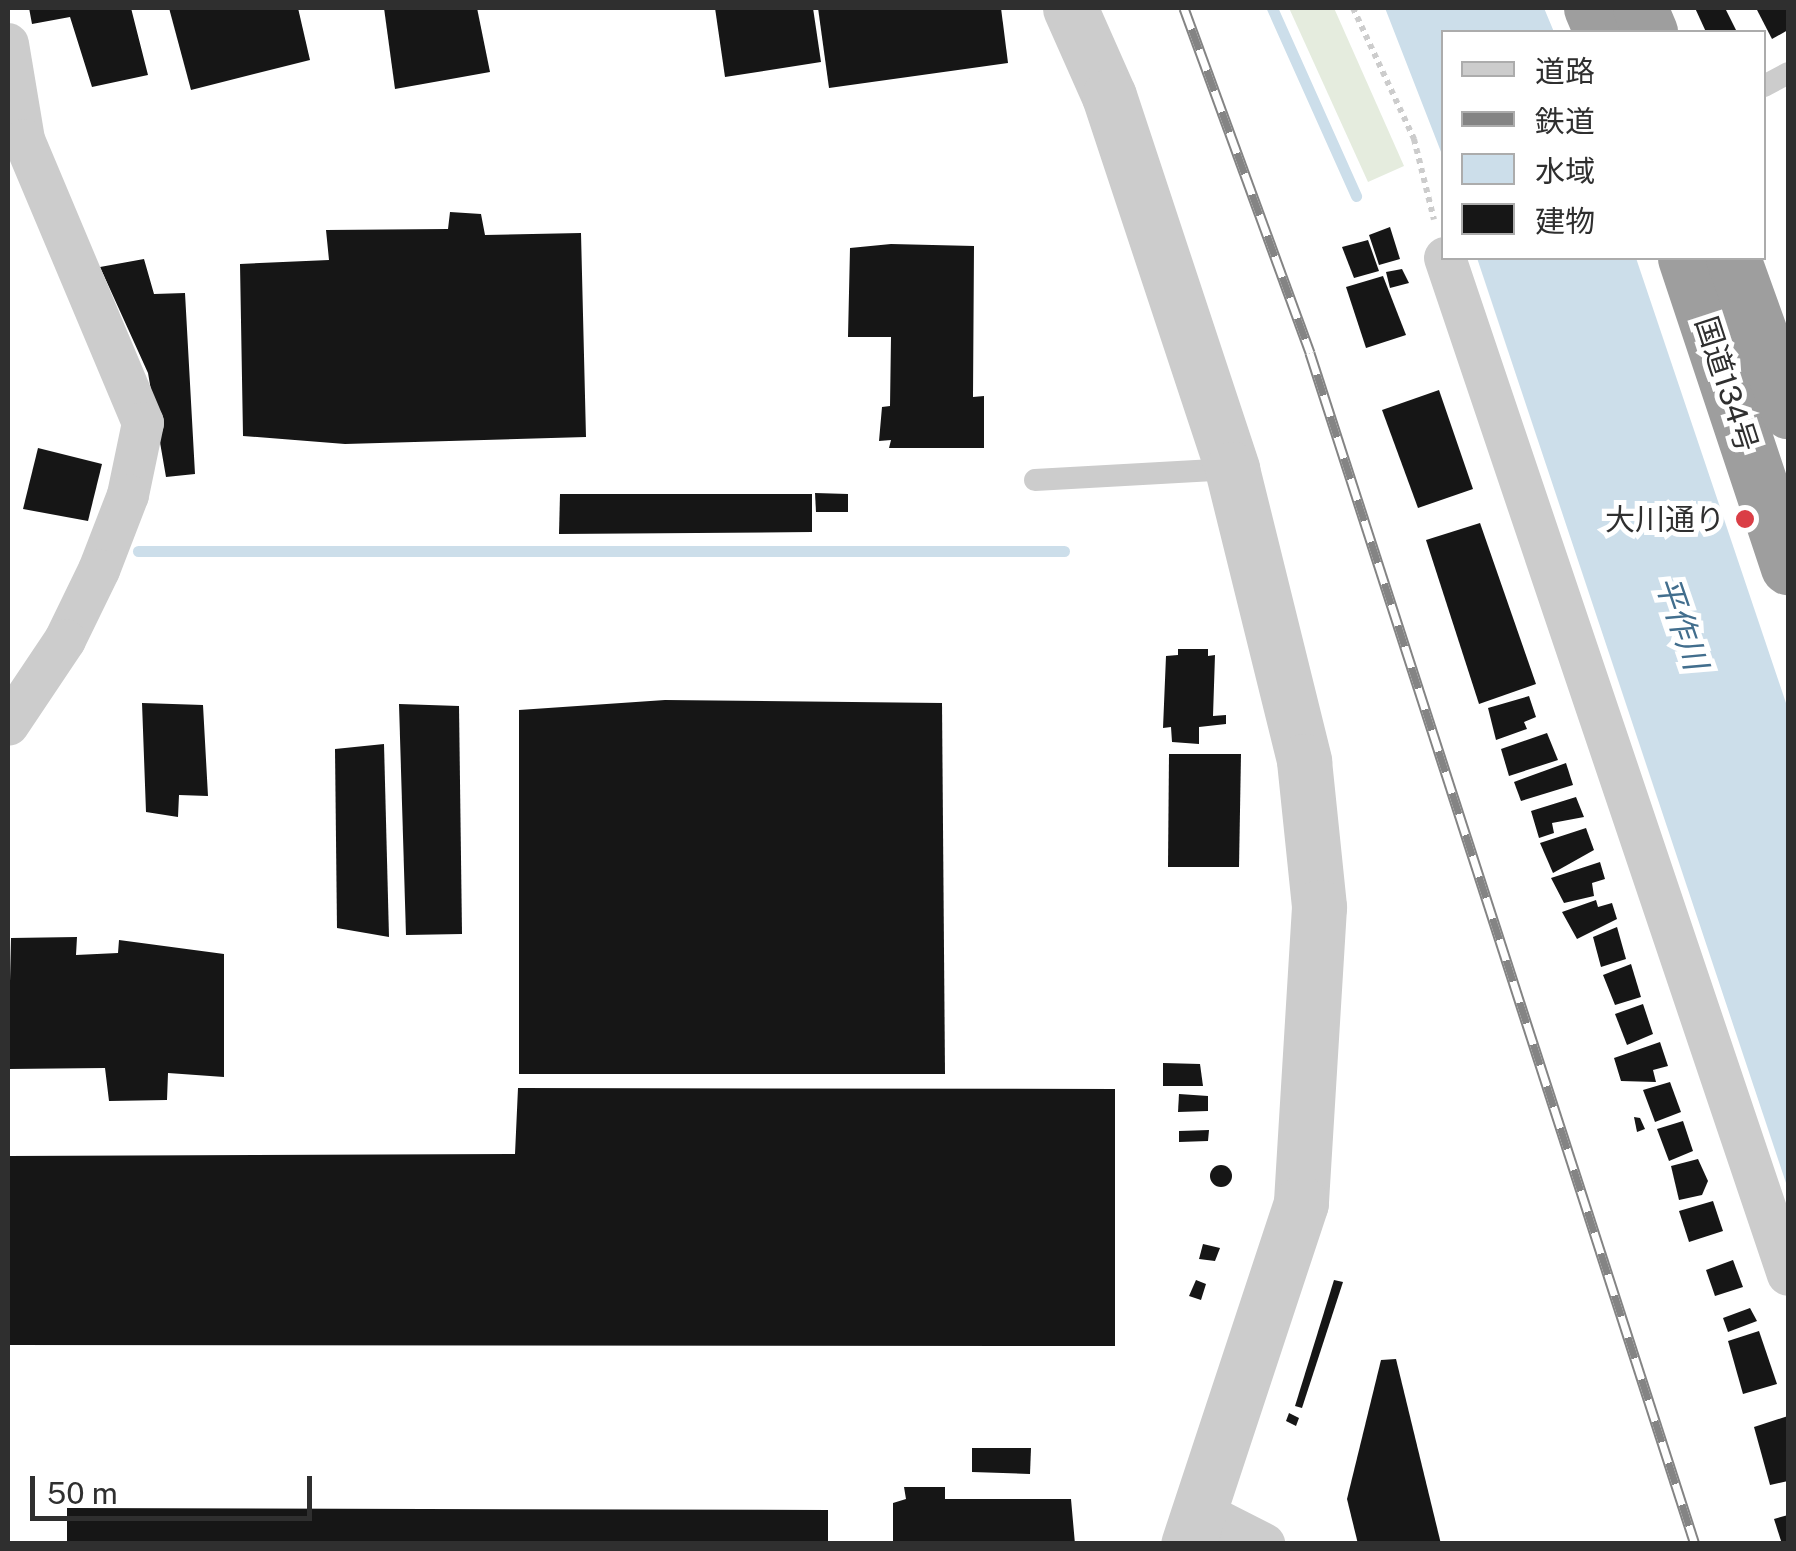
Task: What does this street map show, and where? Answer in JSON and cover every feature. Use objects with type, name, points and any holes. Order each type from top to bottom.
[{"type":"highway","name":"国道134号","points":[[1686,260],[1788,568]]},
{"type":"highway","name":"国道134号","points":[[1734,260],[1788,411]]},
{"type":"street","points":[[1070,8],[1109,96],[1232,469],[1304,762],[1320,907],[1301,1203],[1194,1528],[1264,1544]]},
{"type":"street","points":[[8,44],[24,140],[50,210],[144,423],[128,495],[99,570],[66,640],[8,725]]},
{"type":"street","points":[[1446,260],[1788,1274]]},
{"type":"lane","points":[[1766,85],[1788,73]]},
{"type":"lane","points":[[1035,480],[1232,469]]},
{"type":"path","points":[[1352,8],[1414,139],[1441,243]]},
{"type":"shaded area","points":[[1289,8],[1334,8],[1404,166],[1368,182]]},
{"type":"water","points":[[1385,8],[1544,8],[1553,30],[1441,30],[1441,152]]},
{"type":"water","name":"平作川","points":[[1478,260],[1637,260],[1788,709],[1788,1189]]},
{"type":"building","points":[[29,8],[131,8],[148,75],[92,87],[70,17],[32,24]]},
{"type":"building","points":[[169,8],[298,8],[310,60],[191,90]]},
{"type":"building","points":[[384,8],[477,8],[490,72],[395,89]]},
{"type":"building","points":[[715,8],[813,8],[821,62],[725,77]]},
{"type":"building","points":[[818,8],[1001,8],[1008,63],[829,88]]},
{"type":"building","points":[[1695,8],[1726,10],[1736,30],[1705,30]]},
{"type":"building","points":[[1756,8],[1788,8],[1788,30],[1772,39]]},
{"type":"building","points":[[450,212],[481,214],[485,235],[581,233],[586,437],[345,444],[243,436],[240,264],[329,260],[326,230],[448,229]]},
{"type":"building","points":[[1390,227],[1400,259],[1379,265],[1369,235]]},
{"type":"building","points":[[1368,240],[1379,271],[1354,278],[1342,247]]},
{"type":"building","points":[[891,244],[974,246],[973,397],[984,396],[984,448],[889,448],[891,440],[879,441],[882,407],[890,406],[891,337],[848,337],[850,248]]},
{"type":"building","points":[[144,259],[154,294],[185,293],[195,474],[166,477],[148,373],[100,267]]},
{"type":"building","points":[[1402,269],[1409,283],[1390,288],[1386,272]]},
{"type":"building","points":[[1383,276],[1406,335],[1366,348],[1346,287]]},
{"type":"building","points":[[1439,390],[1473,489],[1418,508],[1382,410]]},
{"type":"building","points":[[38,448],[102,464],[88,521],[23,509]]},
{"type":"building","points":[[815,493],[848,494],[848,512],[816,512]]},
{"type":"building","points":[[560,494],[812,494],[812,532],[559,534]]},
{"type":"building","points":[[1480,523],[1536,684],[1479,704],[1426,540]]},
{"type":"building","points":[[1178,649],[1208,649],[1208,656],[1215,655],[1213,716],[1226,715],[1226,724],[1199,727],[1199,744],[1172,742],[1171,727],[1163,728],[1166,656],[1178,655]]},
{"type":"building","points":[[1529,696],[1536,717],[1524,722],[1527,729],[1496,740],[1488,708]]},
{"type":"building","points":[[665,700],[942,703],[945,1074],[519,1074],[519,710]]},
{"type":"building","points":[[142,703],[203,705],[208,796],[179,795],[178,817],[146,812]]},
{"type":"building","points":[[399,704],[459,706],[462,934],[406,935]]},
{"type":"building","points":[[1547,733],[1558,760],[1509,776],[1501,749]]},
{"type":"building","points":[[384,744],[389,937],[337,928],[335,749]]},
{"type":"building","points":[[1169,754],[1241,754],[1239,867],[1168,867]]},
{"type":"building","points":[[1566,763],[1573,785],[1521,801],[1514,782]]},
{"type":"building","points":[[1576,797],[1584,817],[1552,823],[1554,833],[1539,838],[1531,811]]},
{"type":"building","points":[[1586,828],[1594,850],[1553,873],[1540,843]]},
{"type":"building","points":[[1600,862],[1605,879],[1592,883],[1594,896],[1564,903],[1551,878]]},
{"type":"building","points":[[1596,900],[1598,907],[1612,903],[1617,919],[1577,939],[1562,912]]},
{"type":"building","points":[[1617,927],[1626,959],[1601,967],[1593,937]]},
{"type":"building","points":[[77,937],[76,955],[118,953],[119,940],[224,954],[224,1077],[168,1073],[167,1100],[109,1101],[105,1068],[8,1069],[11,938]]},
{"type":"building","points":[[1631,964],[1641,997],[1615,1005],[1603,975]]},
{"type":"building","points":[[1643,1004],[1653,1034],[1627,1045],[1615,1014]]},
{"type":"building","points":[[1660,1042],[1668,1066],[1653,1070],[1656,1082],[1621,1081],[1614,1058]]},
{"type":"building","points":[[1163,1063],[1200,1064],[1203,1086],[1163,1086]]},
{"type":"building","points":[[1670,1082],[1681,1112],[1655,1122],[1643,1090]]},
{"type":"building","points":[[518,1088],[1115,1089],[1115,1346],[8,1345],[8,1156],[515,1154]]},
{"type":"building","points":[[1179,1094],[1208,1096],[1208,1111],[1178,1112]]},
{"type":"building","points":[[1634,1117],[1640,1118],[1645,1129],[1637,1132]]},
{"type":"building","points":[[1683,1121],[1693,1151],[1669,1161],[1657,1129]]},
{"type":"building","points":[[1209,1130],[1208,1141],[1179,1142],[1179,1131]]},
{"type":"building","points":[[1698,1159],[1708,1181],[1702,1195],[1679,1200],[1671,1166]]},
{"type":"building","points":[[1221,1165],[1229,1168],[1229,1184],[1221,1187],[1213,1184],[1210,1176],[1213,1168]]},
{"type":"building","points":[[1713,1201],[1723,1231],[1689,1242],[1679,1211]]},
{"type":"building","points":[[1203,1244],[1220,1248],[1215,1261],[1199,1259]]},
{"type":"building","points":[[1733,1260],[1743,1287],[1715,1296],[1706,1270]]},
{"type":"building","points":[[1196,1280],[1206,1284],[1201,1300],[1189,1296]]},
{"type":"building","points":[[1334,1280],[1343,1282],[1302,1408],[1295,1406]]},
{"type":"building","points":[[1750,1308],[1757,1321],[1728,1332],[1723,1318]]},
{"type":"building","points":[[1759,1331],[1777,1384],[1743,1394],[1728,1341]]},
{"type":"building","points":[[1396,1359],[1441,1544],[1358,1544],[1347,1499],[1381,1360]]},
{"type":"building","points":[[1289,1413],[1299,1418],[1296,1426],[1286,1421]]},
{"type":"building","points":[[1788,1416],[1788,1481],[1770,1485],[1754,1427]]},
{"type":"building","points":[[972,1448],[1031,1448],[1030,1474],[972,1472]]},
{"type":"building","points":[[904,1487],[945,1487],[945,1499],[1071,1499],[1075,1544],[893,1544],[893,1503],[906,1499]]},
{"type":"building","points":[[67,1508],[828,1510],[828,1544],[67,1544]]},
{"type":"building","points":[[1788,1515],[1788,1544],[1782,1544],[1774,1519]]},
{"type":"waterway","points":[[1272,8],[1356,196]]},
{"type":"waterway","points":[[138,551],[1064,551]]},
{"type":"railway","points":[[1184,8],[1310,353],[1695,1544]]},
{"type":"place","name":"大川通り","points":[[1745,519]]}]
